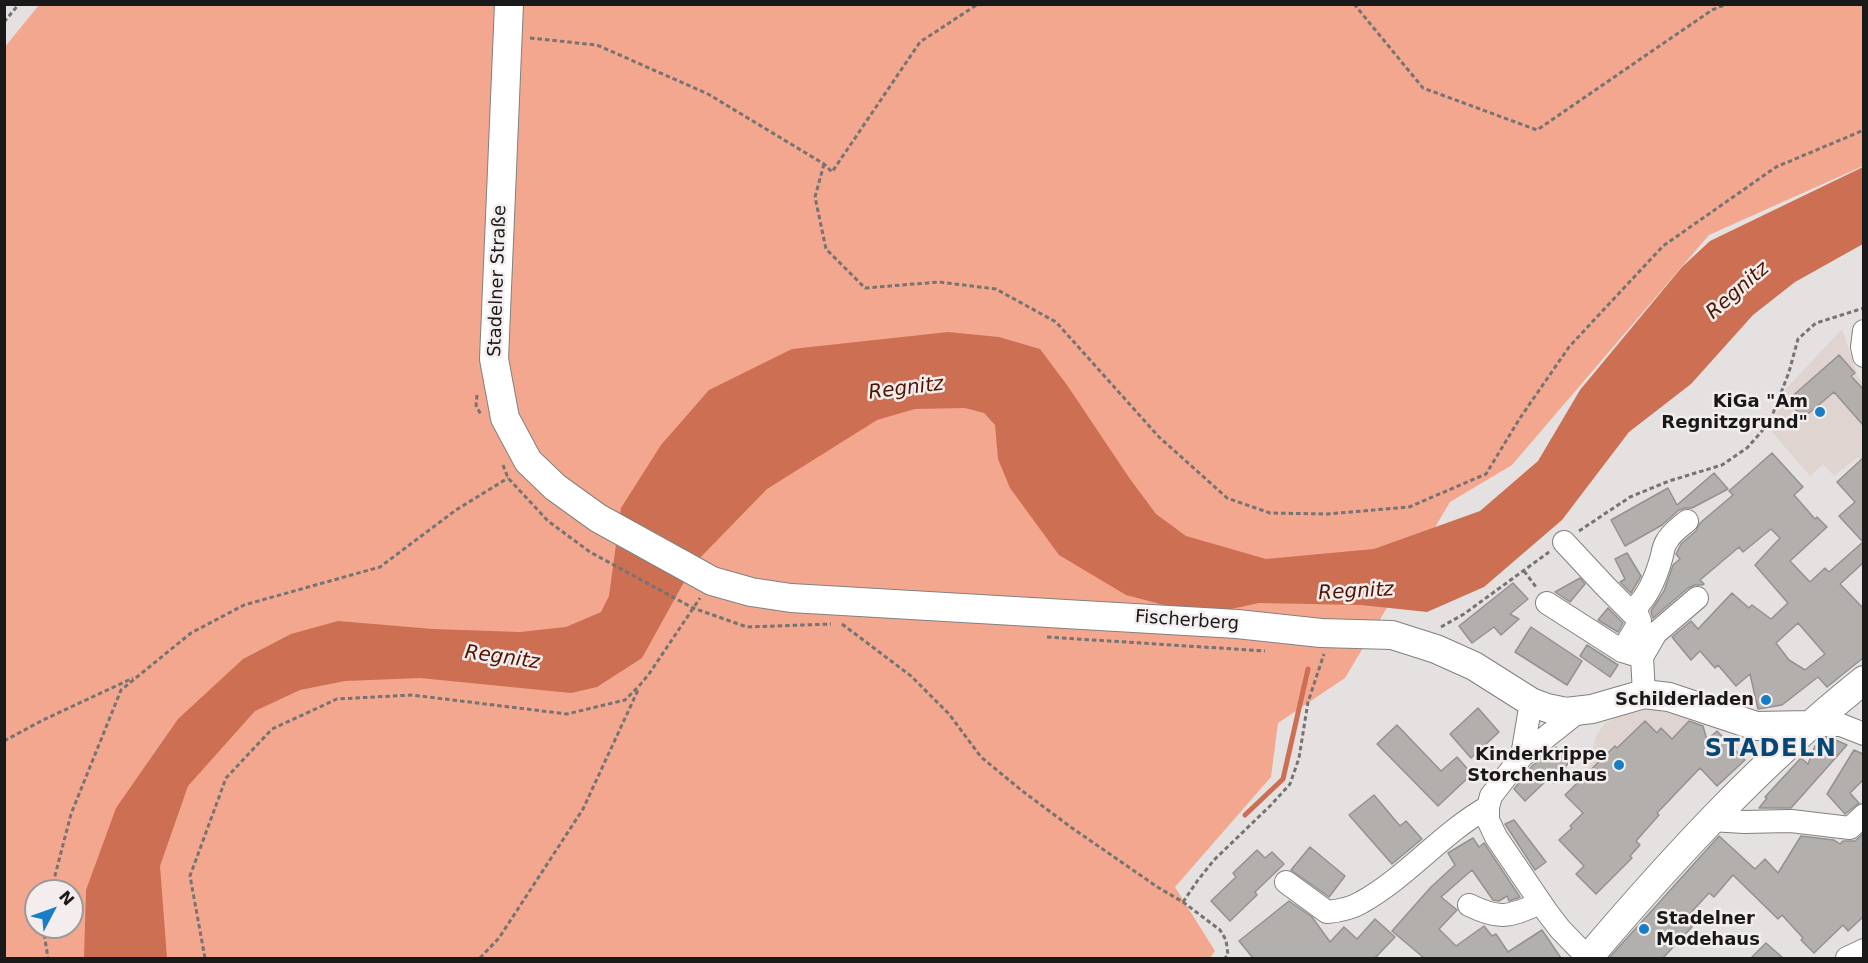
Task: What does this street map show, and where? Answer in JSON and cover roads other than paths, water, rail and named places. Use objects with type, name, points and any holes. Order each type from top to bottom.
[{"type":"main road","name":"Stadelner Straße","points":[[509,4],[494,359],[505,418],[528,461],[555,487],[598,518]]},
{"type":"main road","name":"Fischerberg","points":[[598,518],[712,581],[752,592],[791,598],[1237,624],[1321,633],[1392,635],[1436,649],[1474,666],[1531,702],[1547,708],[1566,712],[1592,710],[1644,694],[1669,697],[1756,726],[1810,725]]},
{"type":"main road","points":[[1588,958],[1648,887],[1711,820],[1810,725],[1863,680]]},
{"type":"street","points":[[1863,331],[1863,356]]},
{"type":"street","points":[[1644,694],[1632,654],[1639,620],[1635,608],[1648,593],[1665,543],[1687,521]]},
{"type":"street","points":[[1564,542],[1639,620]]},
{"type":"street","points":[[1541,594],[1632,654]]},
{"type":"street","points":[[1632,654],[1697,598]]},
{"type":"street","points":[[1522,756],[1531,702]]},
{"type":"street","points":[[1579,711],[1522,756],[1491,796],[1488,820],[1496,837],[1560,930],[1588,958]]},
{"type":"street","points":[[1810,725],[1842,725],[1863,734]]},
{"type":"street","points":[[1286,882],[1327,912],[1361,903],[1404,872],[1455,828],[1488,807]]},
{"type":"street","points":[[1711,820],[1802,822],[1850,828],[1863,815]]},
{"type":"street","points":[[1469,905],[1487,914],[1510,916],[1541,903]]},
{"type":"street","points":[[1847,958],[1863,950]]},
{"type":"water","name":"Regnitz","points":[[1863,167],[1863,244],[1795,282],[1753,315],[1691,384],[1629,432],[1562,520],[1484,587],[1427,612],[1361,605],[1259,603],[1217,612],[1183,610],[1126,595],[1059,555],[1010,488],[998,459],[995,425],[984,413],[965,408],[915,409],[877,420],[767,489],[694,564],[642,658],[597,687],[571,693],[420,678],[345,681],[300,690],[255,711],[188,786],[160,866],[167,958],[84,958],[86,890],[116,808],[178,719],[243,659],[291,634],[338,621],[433,629],[520,632],[566,627],[601,612],[609,596],[621,508],[661,445],[709,390],[792,349],[948,332],[999,337],[1040,349],[1156,514],[1186,536],[1266,559],[1374,549],[1480,511],[1538,461],[1580,390],[1682,267],[1710,241]]},
{"type":"waterway","points":[[1245,815],[1283,779],[1308,669]]},
{"type":"place","name":"KiGa \"Am Regnitzgrund\"","points":[[1820,412]]},
{"type":"place","name":"Schilderladen","points":[[1766,700]]},
{"type":"place","name":"Kinderkrippe Storchenhaus","points":[[1619,765]]},
{"type":"place","name":"Stadelner Modehaus","points":[[1644,929]]},
{"type":"district","name":"STADELN","points":[[1771,750]]}]
